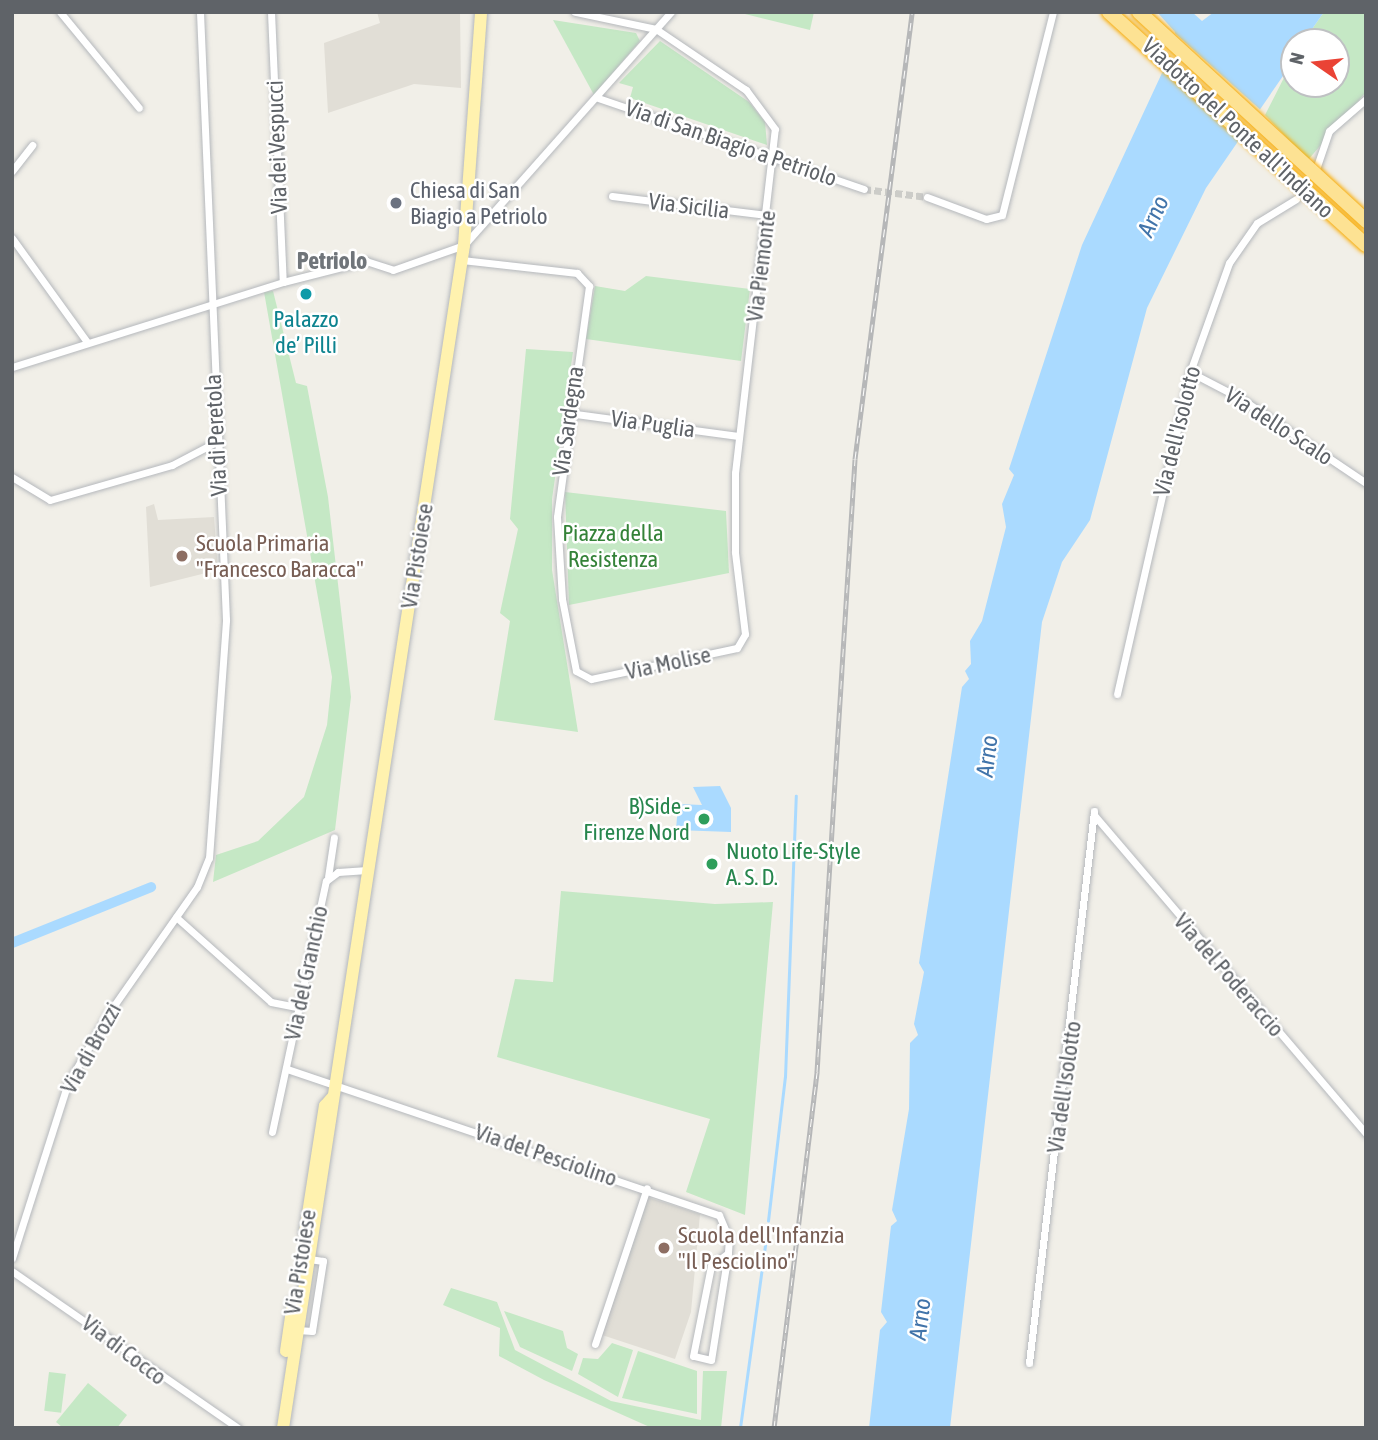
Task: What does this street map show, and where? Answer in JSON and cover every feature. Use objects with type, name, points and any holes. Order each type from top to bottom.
[{"type":"highway","name":"Viadotto del Ponte all'Indiano","points":[[1110,12],[1366,245]]},
{"type":"highway","name":"Viadotto del Ponte all'Indiano","points":[[1139,12],[1366,221]]},
{"type":"main road","name":"Via Pistoiese","points":[[282,1428],[462,260],[481,12]]},
{"type":"main road","name":"Via Pistoiese","points":[[275,1428],[325,1106],[332,1098]]},
{"type":"street","points":[[60,12],[139,108]]},
{"type":"street","name":"Via di Peretola","points":[[200,12],[226,637],[209,858]]},
{"type":"street","name":"Via dei Vespucci","points":[[271,12],[283,282]]},
{"type":"street","name":"Via Piemonte","points":[[575,12],[656,29],[758,100],[775,129],[767,215],[738,436],[733,523],[743,642]]},
{"type":"street","name":"Via di San Biagio a Petriolo","points":[[12,367],[211,302],[283,282],[366,261],[394,270],[464,245],[598,98],[671,12]]},
{"type":"street","points":[[927,197],[986,219],[1002,215],[1053,12]]},
{"type":"street","name":"Via di San Biagio a Petriolo","points":[[598,98],[774,154],[864,189]]},
{"type":"street","points":[[1315,172],[1329,131],[1366,99]]},
{"type":"street","points":[[12,172],[32,145]]},
{"type":"street","name":"Via Sicilia","points":[[612,196],[767,215]]},
{"type":"street","name":"Via dell'Isolotto","points":[[1117,694],[1190,372],[1229,263],[1257,223],[1296,199]]},
{"type":"street","points":[[12,238],[87,342]]},
{"type":"street","name":"Via Sardegna","points":[[462,260],[585,279],[559,491],[559,572],[574,667],[591,679]]},
{"type":"street","name":"Via dello Scalo","points":[[1190,372],[1240,398],[1366,483]]},
{"type":"street","name":"Via Puglia","points":[[568,413],[738,436]]},
{"type":"street","points":[[12,477],[50,500],[172,465],[216,442]]},
{"type":"street","name":"Via Molise","points":[[591,679],[743,642]]},
{"type":"street","name":"Via dell'Isolotto","points":[[1029,1363],[1094,813]]},
{"type":"street","name":"Via del Poderaccio","points":[[1094,813],[1366,1134]]},
{"type":"street","name":"Via del Granchio","points":[[272,1132],[296,1007],[328,878],[334,836]]},
{"type":"street","name":"Via di Brozzi","points":[[12,1258],[68,1083],[108,1014],[176,917],[209,858]]},
{"type":"street","name":"Via del Granchio","points":[[328,878],[367,870]]},
{"type":"street","points":[[176,917],[271,1002],[296,1007]]},
{"type":"street","name":"Via del Granchio","points":[[286,1069],[334,1084]]},
{"type":"street","name":"Via del Pesciolino","points":[[334,1084],[719,1215],[729,1232],[728,1253],[711,1360],[693,1356],[711,1265],[728,1253]]},
{"type":"street","points":[[595,1344],[646,1188]]},
{"type":"street","name":"Via di Cocco","points":[[12,1270],[238,1428]]},
{"type":"shaded area","points":[[377,12],[460,12],[461,88],[414,84],[328,113],[324,43],[380,23]]},
{"type":"shaded area","name":"Scuola Primaria \"Francesco Baracca\"","points":[[154,504],[158,520],[214,517],[218,570],[150,587],[146,507]]},
{"type":"shaded area","name":"Scuola dell'Infanzia \"Il Pesciolino\"","points":[[647,1197],[700,1214],[691,1312],[675,1359],[602,1335]]},
{"type":"green space","points":[[737,12],[814,12],[810,30]]},
{"type":"green space","points":[[1324,12],[1366,12],[1366,92],[1308,160],[1265,115],[1280,86],[1280,98],[1350,98],[1350,28],[1313,28]]},
{"type":"green space","points":[[553,20],[636,33],[640,41],[594,95]]},
{"type":"green space","points":[[660,41],[749,102],[765,122],[767,145],[630,98],[633,87],[619,83]]},
{"type":"green space","points":[[646,276],[750,289],[741,361],[586,339],[595,286],[625,291]]},
{"type":"green space","points":[[273,291],[296,383],[307,386],[328,497],[351,697],[335,830],[213,882],[216,855],[258,841],[304,797],[327,725],[332,677],[264,292]]},
{"type":"green space","points":[[526,349],[573,352],[552,499],[552,570],[578,732],[494,720],[510,621],[500,613],[518,529],[510,519]]},
{"type":"green space","name":"Piazza della Resistenza","points":[[565,492],[726,511],[729,573],[569,605]]},
{"type":"green space","points":[[561,891],[715,904],[773,902],[745,1215],[686,1192],[710,1119],[497,1057],[515,979],[553,982]]},
{"type":"green space","points":[[451,1288],[497,1302],[515,1350],[611,1401],[701,1420],[703,1371],[727,1371],[721,1428],[652,1428],[544,1380],[499,1356],[500,1328],[443,1305]]},
{"type":"green space","points":[[504,1311],[563,1331],[567,1348],[578,1354],[572,1371],[520,1347]]},
{"type":"green space","points":[[612,1343],[633,1350],[618,1397],[578,1374],[583,1358],[598,1359]]},
{"type":"green space","points":[[638,1351],[697,1371],[697,1414],[622,1398]]},
{"type":"green space","points":[[49,1372],[66,1374],[61,1413],[44,1411]]},
{"type":"green space","points":[[88,1383],[127,1415],[117,1428],[63,1428],[56,1422]]},
{"type":"water","name":"Arno","points":[[1157,12],[1192,12],[1202,21],[1214,12],[1324,12],[1313,28],[1280,28],[1280,80],[1206,188],[1147,308],[1090,520],[1062,562],[1042,622],[950,1428],[869,1428],[880,1330],[887,1322],[881,1312],[891,1226],[897,1221],[892,1210],[909,1109],[910,1043],[918,1035],[914,1024],[924,972],[919,963],[962,687],[969,679],[965,671],[971,664],[970,641],[982,621],[1006,527],[1002,504],[1014,475],[1009,469],[1082,245],[1175,45],[1175,32]]},
{"type":"water","name":"B)Side - Firenze Nord","points":[[720,786],[731,808],[731,832],[676,830],[678,804],[702,805],[693,787]]},
{"type":"pier","points":[[1158,18],[1264,113],[1244,140],[1162,67],[1172,33]]},
{"type":"waterway","points":[[768,1221],[785,1077],[796,796]]},
{"type":"waterway","points":[[12,943],[151,887]]},
{"type":"waterway","points":[[740,1428],[766,1239]]},
{"type":"tunnel","points":[[864,189],[927,197]]},
{"type":"railway","points":[[774,1428],[817,1072],[855,459],[912,12]]},
{"type":"place","name":"Chiesa di San Biagio a Petriolo","points":[[396,203]]},
{"type":"place","name":"Palazzo de’ Pilli","points":[[306,294]]},
{"type":"place","name":"Scuola Primaria \"Francesco Baracca\"","points":[[182,556]]},
{"type":"place","name":"B)Side - Firenze Nord","points":[[704,819]]},
{"type":"place","name":"Nuoto Life-Style A. S. D.","points":[[712,864]]},
{"type":"place","name":"Scuola dell'Infanzia \"Il Pesciolino\"","points":[[664,1248]]},
{"type":"district","name":"Petriolo","points":[[332,261]]}]
